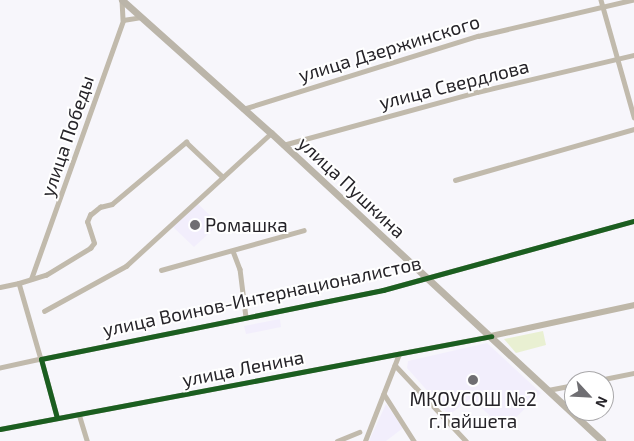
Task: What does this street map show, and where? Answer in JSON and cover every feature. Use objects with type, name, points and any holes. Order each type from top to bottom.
[{"type":"main road","name":"улица Пушкина","points":[[122,0],[271,133],[602,441]]},
{"type":"main road","name":"улица Ленина","points":[[491,336],[634,305]]},
{"type":"street","points":[[122,0],[123,20],[141,17]]},
{"type":"street","name":"улица Дзержинского","points":[[243,109],[478,36],[602,3],[632,0]]},
{"type":"street","points":[[602,3],[634,117]]},
{"type":"street","name":"улица Победы","points":[[31,279],[123,20]]},
{"type":"street","name":"улица Свердлова","points":[[283,145],[477,92],[634,55]]},
{"type":"street","points":[[455,180],[634,129]]},
{"type":"street","points":[[44,311],[126,266],[271,133]]},
{"type":"street","points":[[0,287],[46,275],[90,248],[94,243],[87,222],[90,215],[100,207],[112,204],[186,142],[223,177]]},
{"type":"street","name":"улица Воинов-Интернационалистов","points":[[0,368],[383,290],[634,221]]},
{"type":"street","points":[[161,270],[304,230]]},
{"type":"street","points":[[233,251],[240,269],[246,317]]},
{"type":"street","points":[[19,283],[57,418]]},
{"type":"street","name":"улица Ленина","points":[[0,429],[491,336]]},
{"type":"street","points":[[365,441],[399,354]]},
{"type":"street","points":[[395,365],[466,441]]},
{"type":"street","points":[[614,377],[634,373]]},
{"type":"street","points":[[548,390],[564,387]]},
{"type":"street","points":[[384,394],[414,441]]},
{"type":"street","points":[[79,414],[87,441]]},
{"type":"street","points":[[337,441],[359,432]]},
{"type":"shaded area","name":"Ромашка","points":[[196,202],[219,224],[194,247],[172,226]]},
{"type":"shaded area","points":[[280,319],[281,327],[246,334],[244,326]]},
{"type":"shaded area","name":"МКОУСОШ №2 г.Тайшета","points":[[487,343],[541,393],[504,429],[471,398],[449,415],[407,368],[408,361]]},
{"type":"shaded area","points":[[386,404],[403,428],[386,441],[369,441]]},
{"type":"green space","points":[[543,331],[546,345],[516,353],[504,339]]},
{"type":"cycle path","points":[[57,418],[41,359],[383,290],[634,221]]},
{"type":"cycle path","points":[[0,429],[491,336]]},
{"type":"place","name":"Ромашка","points":[[195,225]]},
{"type":"place","name":"МКОУСОШ №2 г.Тайшета","points":[[473,380]]}]
